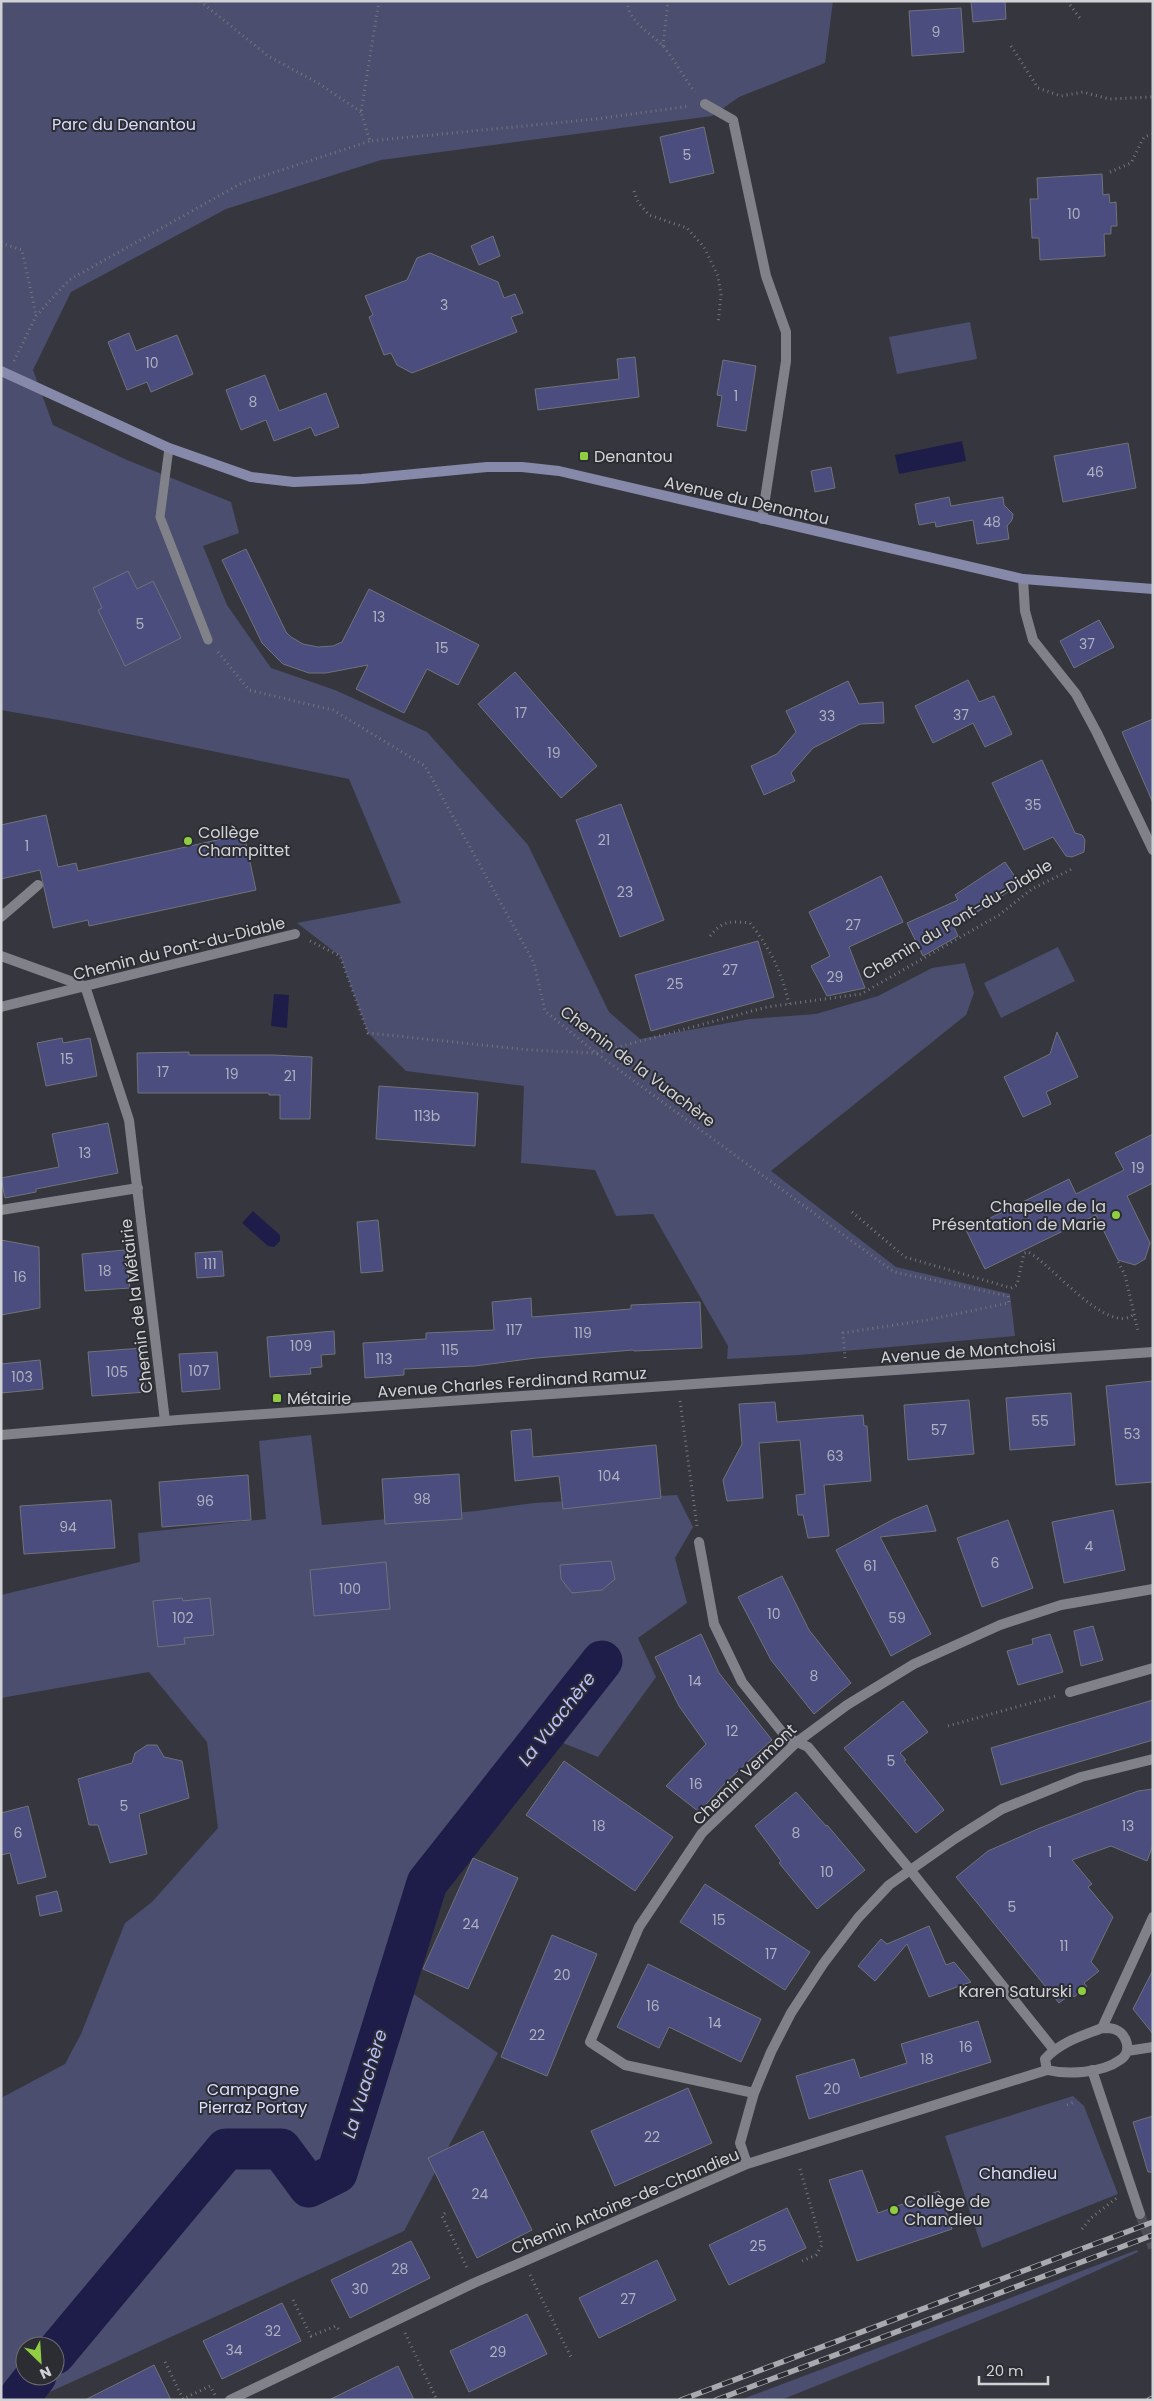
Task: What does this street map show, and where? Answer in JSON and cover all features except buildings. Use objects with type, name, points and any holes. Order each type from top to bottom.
[{"type":"main road","name":"Avenue du Denantou","points":[[5,373],[169,448],[251,477],[294,482],[362,479],[487,467],[522,467],[561,472],[1023,579],[1153,589]]},
{"type":"street","points":[[705,104],[733,120],[766,276],[786,332],[786,361],[762,519]]},
{"type":"street","points":[[1023,579],[1025,611],[1033,640],[1076,694],[1097,733],[1153,850]]},
{"type":"street","points":[[1,917],[38,885]]},
{"type":"street","name":"Chemin du Pont-du-Diable","points":[[1,1007],[295,934]]},
{"type":"street","points":[[1,956],[85,986]]},
{"type":"street","name":"Chemin de la Métairie","points":[[85,986],[129,1120],[165,1421]]},
{"type":"street","points":[[1,1210],[138,1188]]},
{"type":"street","name":"Avenue de Montchoisi","points":[[785,1378],[1153,1352]]},
{"type":"street","name":"Avenue Charles Ferdinand Ramuz","points":[[1,1435],[165,1421],[785,1378]]},
{"type":"street","points":[[699,1542],[714,1624],[742,1682],[786,1737],[808,1747],[911,1871],[1054,2050]]},
{"type":"street","name":"Chemin Vermont","points":[[754,2093],[625,2065],[590,2042],[639,1927],[702,1833],[797,1742],[847,1705],[914,1664],[1000,1625],[1061,1604],[1153,1589]]},
{"type":"street","points":[[1070,1692],[1153,1668]]},
{"type":"street","points":[[747,2164],[740,2143],[754,2093],[771,2052],[791,2013],[823,1964],[858,1918],[889,1885],[956,1838],[1002,1809],[1081,1777],[1153,1759]]},
{"type":"street","points":[[1102,2028],[1153,1917]]},
{"type":"street","points":[[1047,2070],[1045,2059],[1054,2050],[1078,2037],[1102,2028],[1114,2029],[1123,2035],[1127,2043],[1127,2052],[1153,2047]]},
{"type":"street","name":"Chemin Antoine-de-Chandieu","points":[[230,2400],[474,2282],[747,2164],[1047,2070],[1056,2072],[1092,2070],[1122,2060],[1127,2052]]},
{"type":"street","points":[[1092,2070],[1140,2214]]},
{"type":"lane","points":[[169,448],[160,517],[208,640]]},
{"type":"path","points":[[200,1],[268,56],[318,83],[361,112]]},
{"type":"path","points":[[370,141],[361,112],[379,1]]},
{"type":"path","points":[[627,1],[628,8],[635,21],[663,47],[681,75],[705,104]]},
{"type":"path","points":[[663,47],[668,1]]},
{"type":"path","points":[[1067,1],[1082,21]]},
{"type":"path","points":[[1011,46],[1038,88],[1061,96],[1083,92],[1109,99],[1153,97]]},
{"type":"path","points":[[5,373],[36,316],[69,280],[242,183],[370,141],[596,119],[705,104]]},
{"type":"path","points":[[1110,172],[1131,163],[1144,137],[1153,134]]},
{"type":"path","points":[[634,190],[638,202],[648,215],[688,228],[704,247],[718,276],[721,295],[718,324]]},
{"type":"path","points":[[1,243],[22,250],[36,316]]},
{"type":"path","name":"Chemin de la Vuachère","points":[[208,640],[249,690],[334,710],[425,766],[534,963],[544,1011],[596,1053],[894,1272],[1008,1296],[1009,1303],[927,1320],[843,1333],[845,1354]]},
{"type":"path","name":"Chemin du Pont-du-Diable","points":[[295,934],[340,956],[368,1033],[530,1050],[596,1053],[767,1007],[861,994],[999,915],[1032,889],[1074,868]]},
{"type":"path","points":[[710,936],[718,925],[733,921],[750,923],[762,938],[783,978],[788,1004]]},
{"type":"path","points":[[852,1212],[904,1257],[1011,1288],[1017,1285],[1024,1253],[1028,1252],[1100,1313],[1124,1319],[1134,1314]]},
{"type":"path","points":[[1118,1262],[1125,1275],[1138,1331]]},
{"type":"path","points":[[678,1385],[699,1542]]},
{"type":"path","points":[[948,1726],[1070,1692]]},
{"type":"path","points":[[1067,2104],[1074,2102]]},
{"type":"path","points":[[800,2169],[822,2244],[816,2255],[802,2261]]},
{"type":"path","points":[[1082,2229],[1091,2218],[1123,2194]]},
{"type":"path","points":[[445,2213],[442,2216],[474,2282]]},
{"type":"path","points":[[524,2261],[570,2358]]},
{"type":"path","points":[[293,2300],[311,2336]]},
{"type":"path","points":[[399,2318],[437,2400]]},
{"type":"path","points":[[165,2362],[183,2399],[210,2386],[218,2400]]},
{"type":"green space","name":"Parc du Denantou","points":[[1,1],[833,1],[825,63],[739,97],[712,116],[381,160],[226,209],[71,292],[33,370],[53,425],[127,460],[231,502],[239,533],[203,546],[227,605],[271,668],[335,690],[427,732],[528,845],[609,1012],[640,1039],[750,1019],[816,1014],[878,996],[932,968],[965,963],[974,993],[966,1015],[771,1171],[896,1267],[1010,1294],[1015,1336],[799,1355],[727,1359],[728,1346],[653,1214],[616,1216],[595,1170],[521,1163],[524,1086],[406,1071],[368,1033],[340,956],[297,923],[401,903],[349,779],[1,710]]},
{"type":"green space","points":[[970,322],[977,359],[897,374],[889,337]]},
{"type":"green space","points":[[1058,947],[1075,981],[1001,1018],[984,983]]},
{"type":"green space","name":"Campagne Pierraz Portay","points":[[311,1435],[322,1525],[476,1511],[534,1503],[677,1495],[693,1527],[675,1558],[687,1603],[638,1638],[656,1677],[598,1757],[558,1741],[520,1762],[425,1879],[395,1981],[498,2053],[404,2231],[65,2385],[65,2336],[15,2336],[15,2386],[63,2386],[32,2400],[1,2400],[1,2098],[65,2064],[81,2034],[125,1923],[152,1902],[218,1828],[207,1742],[149,1672],[1,1698],[1,1595],[140,1562],[138,1533],[266,1519],[259,1441]]},
{"type":"green space","name":"Chandieu","points":[[1073,2096],[1084,2106],[1118,2194],[982,2248],[945,2136]]},
{"type":"green space","points":[[1137,2250],[1138,2252],[1047,2293],[781,2400],[740,2400]]},
{"type":"shaded area","points":[[962,441],[966,461],[899,474],[895,455]]},
{"type":"shaded area","points":[[274,994],[289,995],[287,1028],[271,1026]]},
{"type":"shaded area","points":[[253,1211],[280,1235],[280,1241],[274,1247],[268,1246],[242,1223]]},
{"type":"waterway","name":"La Vuachère","points":[[65,2342],[226,2149],[281,2149],[309,2187],[337,2173],[427,1883],[602,1661]]},
{"type":"waterway","name":"La Vuachère","points":[[17,2400],[28,2386]]},
{"type":"tunnel","points":[[1140,2214],[1153,2248]]},
{"type":"railway","points":[[681,2400],[1153,2222]]},
{"type":"railway","points":[[716,2400],[1153,2235]]},
{"type":"railway","points":[[1149,2400],[1153,2398]]},
{"type":"place","name":"Denantou","points":[[584,456]]},
{"type":"place","name":"Collège Champittet","points":[[188,841]]},
{"type":"place","name":"Chapelle de la Présentation de Marie","points":[[1116,1215]]},
{"type":"place","name":"Métairie","points":[[277,1398]]},
{"type":"place","name":"Karen Saturski","points":[[1082,1991]]},
{"type":"place","name":"Collège de Chandieu","points":[[894,2210]]}]
